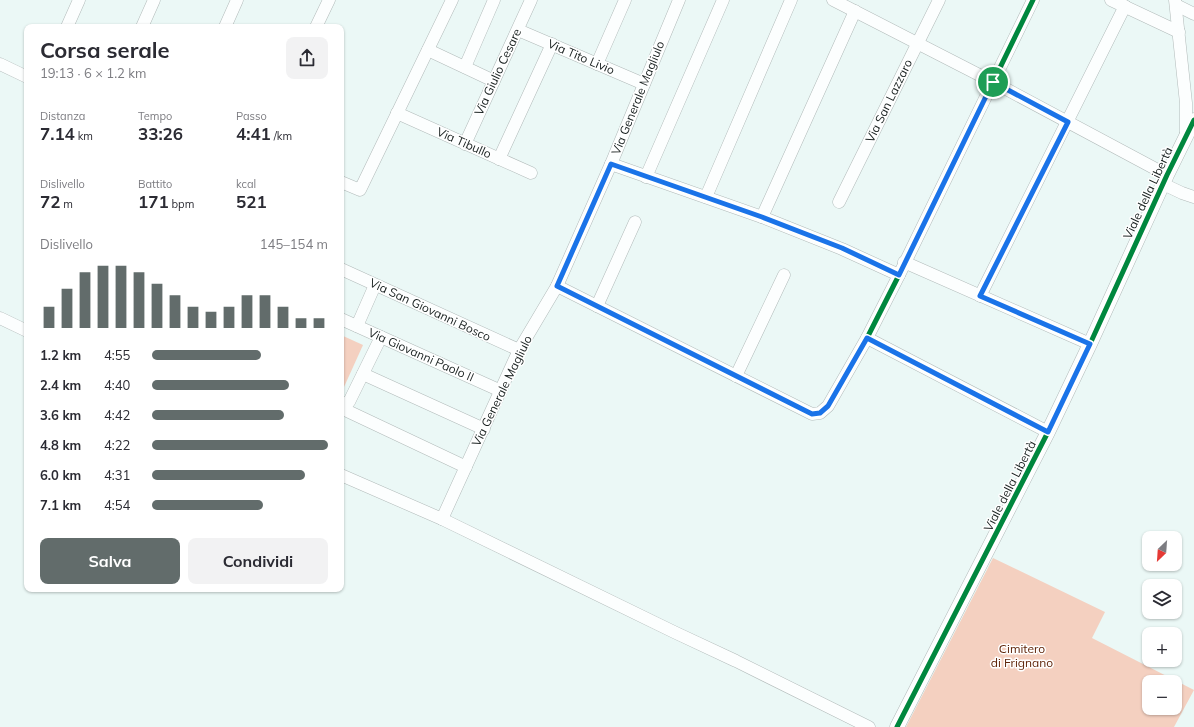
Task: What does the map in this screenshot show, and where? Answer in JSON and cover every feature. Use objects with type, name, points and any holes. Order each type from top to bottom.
[{"type":"street","points":[[69,24],[79,0]]},
{"type":"street","points":[[143,24],[154,0]]},
{"type":"street","points":[[226,24],[237,0]]},
{"type":"street","points":[[317,24],[328,0]]},
{"type":"street","points":[[344,183],[360,190],[452,0]]},
{"type":"street","points":[[465,67],[494,0]]},
{"type":"street","name":"Via Giulio Cesare","points":[[465,144],[531,0]]},
{"type":"street","points":[[597,64],[625,0]]},
{"type":"street","name":"Via Generale Magliulo","points":[[442,519],[519,350],[557,286],[611,164],[679,0]]},
{"type":"street","points":[[646,177],[723,0]]},
{"type":"street","points":[[706,198],[791,0]]},
{"type":"street","points":[[832,0],[918,43],[1068,122],[1165,179],[1182,193],[1194,197]]},
{"type":"street","name":"Via San Lazzaro","points":[[839,202],[939,0]]},
{"type":"street","points":[[557,286],[812,414],[820,413],[828,406],[867,338],[1033,0]]},
{"type":"street","points":[[1111,0],[1179,32]]},
{"type":"street","points":[[1176,3],[1194,14]]},
{"type":"street","points":[[1176,3],[1186,103],[1186,135]]},
{"type":"street","points":[[980,296],[1125,6]]},
{"type":"street","points":[[762,217],[855,11]]},
{"type":"street","name":"Via Tito Livio","points":[[518,30],[644,84]]},
{"type":"street","points":[[499,159],[552,44]]},
{"type":"street","points":[[428,50],[494,81]]},
{"type":"street","points":[[0,64],[24,76]]},
{"type":"street","name":"Via Tibullo","points":[[397,113],[531,173]]},
{"type":"street","name":"Viale della Libertà","points":[[897,727],[1048,432],[1165,179],[1194,120]]},
{"type":"street","points":[[611,164],[762,217],[842,248],[899,275]]},
{"type":"street","points":[[597,306],[635,222]]},
{"type":"street","points":[[904,262],[1090,344]]},
{"type":"street","name":"Via San Giovanni Bosco","points":[[344,270],[519,350]]},
{"type":"street","points":[[736,376],[784,275]]},
{"type":"street","points":[[357,326],[375,285]]},
{"type":"street","points":[[0,318],[24,330]]},
{"type":"street","name":"Via Giovanni Paolo II","points":[[344,320],[500,391]]},
{"type":"street","points":[[344,403],[349,402],[381,337]]},
{"type":"street","points":[[867,338],[1048,432]]},
{"type":"street","points":[[363,374],[484,429]]},
{"type":"street","points":[[344,409],[466,467]]},
{"type":"street","points":[[344,476],[442,519],[674,632],[744,664],[869,727]]},
{"type":"green space","points":[[344,336],[363,345],[344,387]]},
{"type":"green space","name":"Cimitero di Frignano","points":[[993,558],[1105,612],[1092,638],[1142,663],[1142,667],[1149,667],[1165,675],[1142,675],[1142,715],[1180,715],[1174,727],[906,727]]},
{"type":"green space","name":"Cimitero di Frignano","points":[[1182,684],[1194,690],[1182,712]]},
{"type":"cycle path","points":[[557,286],[812,414],[820,413],[828,406],[867,338],[1033,0]]},
{"type":"cycle path","points":[[897,727],[1048,432],[1194,120]]},
{"type":"route","points":[[993,82],[1068,122],[980,296],[1090,344],[1048,432],[867,338],[828,406],[820,413],[812,414],[557,286],[611,164],[762,217],[807,236],[842,248],[899,275],[993,82]]}]
